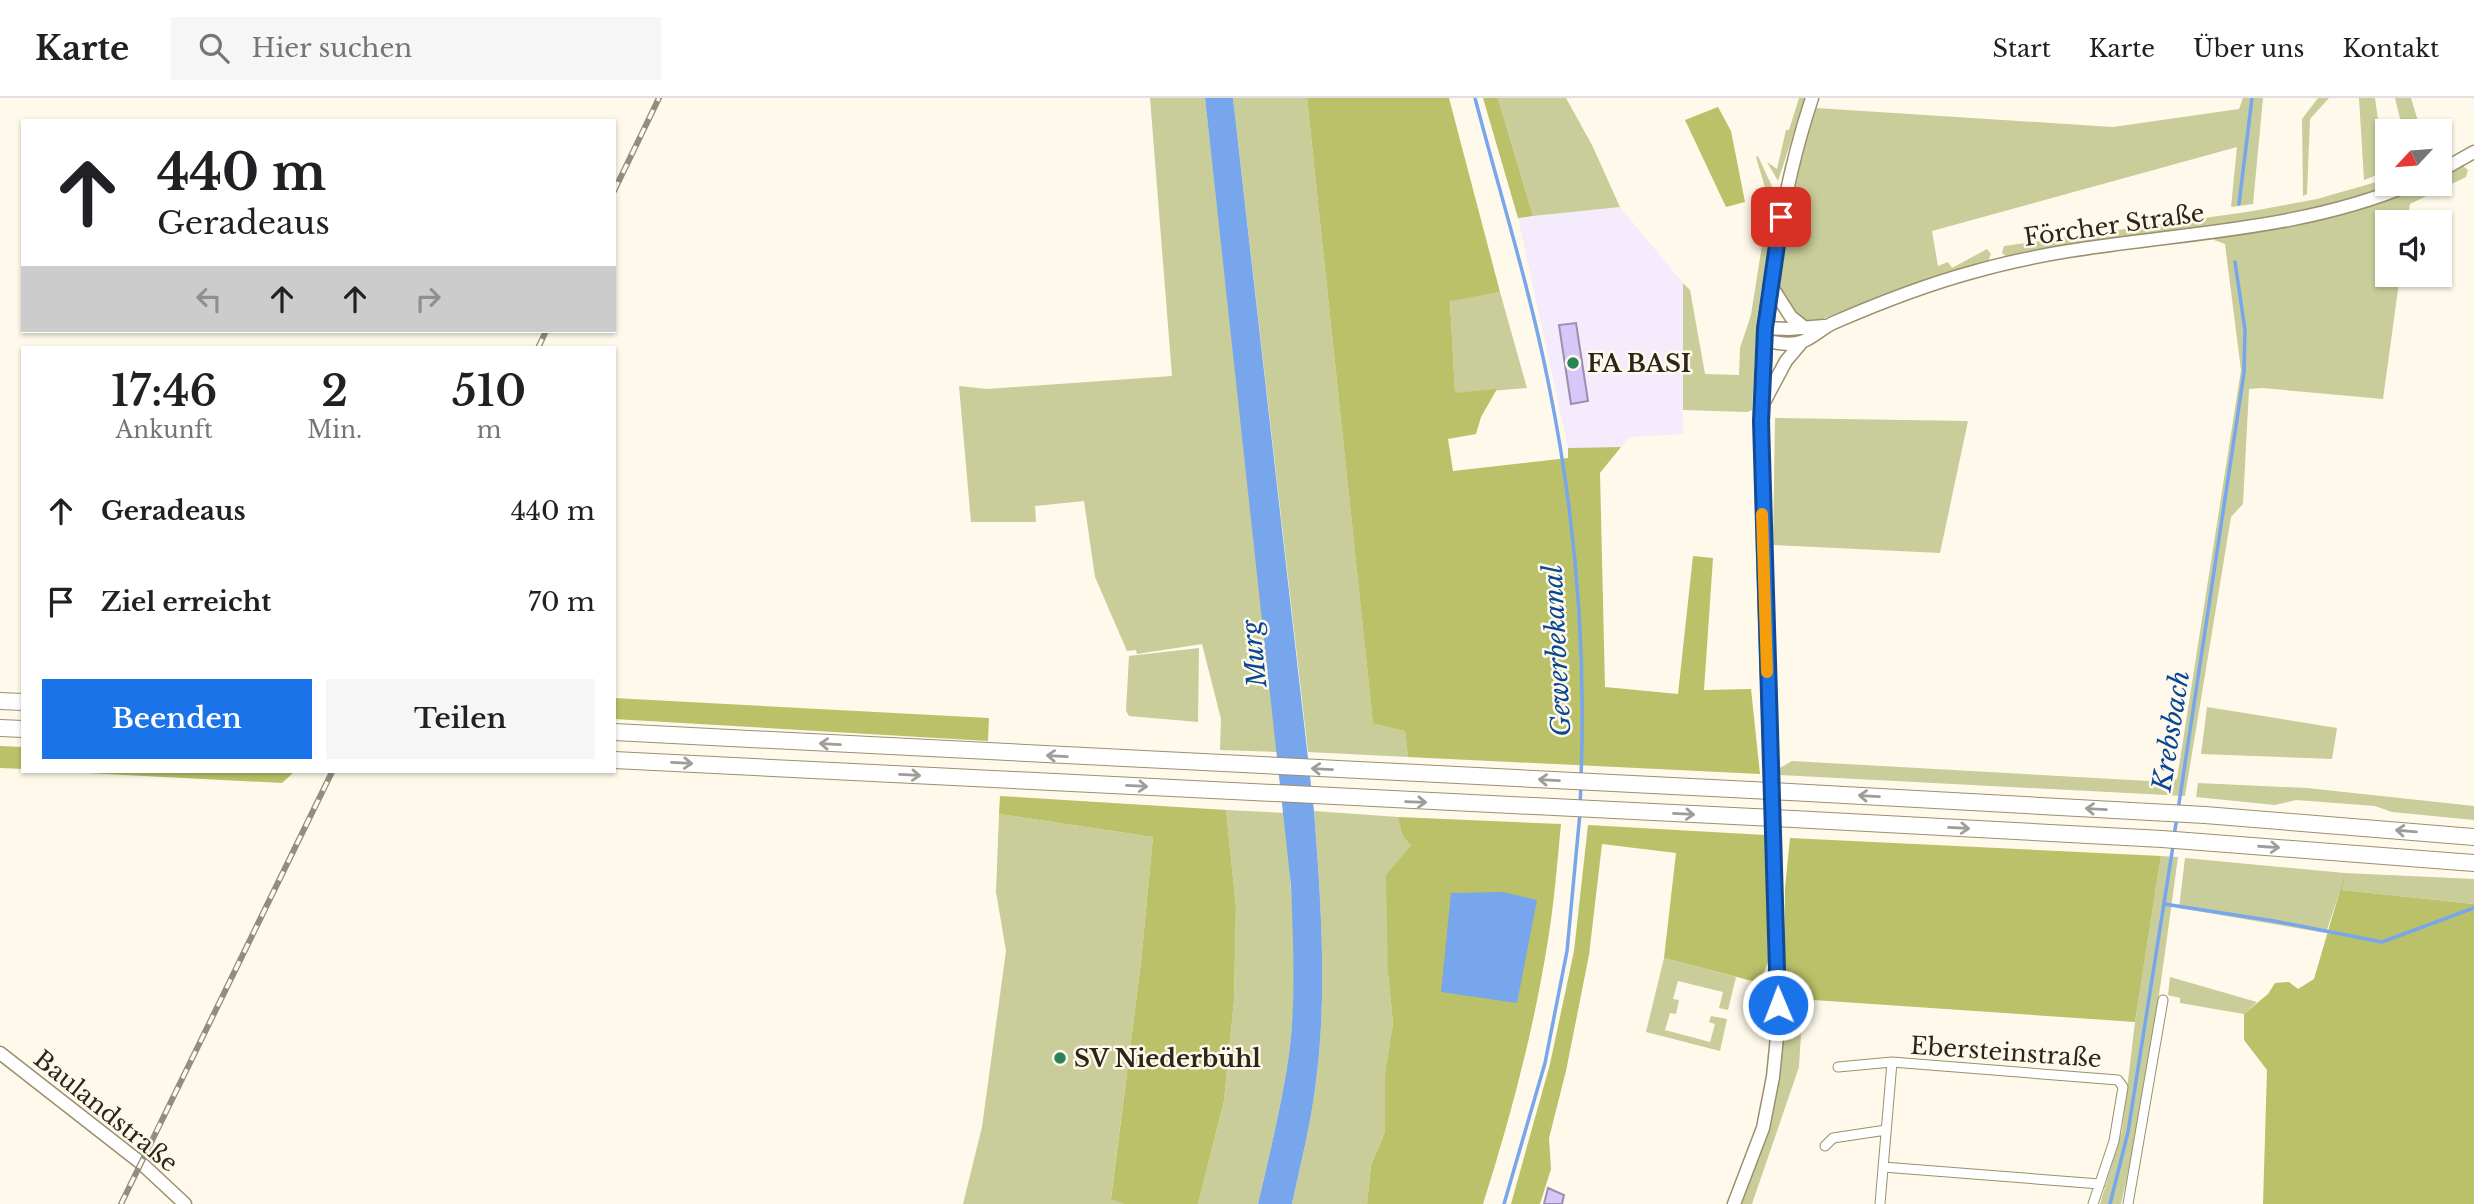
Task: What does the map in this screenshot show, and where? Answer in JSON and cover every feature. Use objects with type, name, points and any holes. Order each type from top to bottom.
[{"type":"highway","points":[[0,701],[21,702]]},
{"type":"highway","points":[[0,728],[21,729]]},
{"type":"highway","points":[[616,732],[1790,792],[2164,813],[2474,836]]},
{"type":"highway","points":[[616,760],[2162,839],[2474,863]]},
{"type":"main road","points":[[1734,1204],[1763,1128],[1773,1077],[1778,1027],[1762,529],[1761,407],[1770,284],[1785,192],[1812,98]]},
{"type":"main road","points":[[2452,164],[2474,152]]},
{"type":"main road","name":"Förcher Straße","points":[[1802,342],[1828,326],[1884,301],[1998,264],[2080,248],[2298,218],[2377,196]]},
{"type":"main road","points":[[1770,284],[1791,317],[1805,328]]},
{"type":"main road","name":"Förcher Straße","points":[[1765,334],[1828,326]]},
{"type":"main road","points":[[1765,334],[1789,344],[1802,342]]},
{"type":"main road","points":[[1761,407],[1786,361],[1802,342]]},
{"type":"main road","name":"Baulandstraße","points":[[0,1053],[161,1180],[185,1204]]},
{"type":"street","points":[[2128,1204],[2163,1000]]},
{"type":"street","points":[[1880,1204],[1892,1062]]},
{"type":"street","name":"Ebersteinstraße","points":[[1838,1067],[1892,1062],[2118,1080],[2123,1087],[2117,1126],[2100,1184]]},
{"type":"street","points":[[1825,1146],[1833,1138],[1886,1130]]},
{"type":"street","points":[[1883,1167],[2100,1184],[2093,1204]]},
{"type":"shaded area","points":[[1620,207],[1683,283],[1683,434],[1630,437],[1621,447],[1568,448],[1518,218]]},
{"type":"green space","points":[[1150,98],[1205,98],[1278,752],[1220,750],[1221,719],[1202,644],[1137,654],[1136,650],[1127,651],[1095,577],[1084,501],[1035,506],[1036,522],[971,522],[959,386],[987,389],[1172,376]]},
{"type":"green space","points":[[1233,98],[1307,98],[1373,722],[1405,731],[1408,757],[1308,752]]},
{"type":"green space","points":[[1307,98],[1449,98],[1500,292],[1450,301],[1455,393],[1497,389],[1481,417],[1476,434],[1448,439],[1453,471],[1568,458],[1568,448],[1621,447],[1600,473],[1605,687],[1678,694],[1693,556],[1713,558],[1704,690],[1751,689],[1760,774],[1408,757],[1405,731],[1373,723]]},
{"type":"green space","points":[[1483,98],[1498,98],[1533,216],[1518,218]]},
{"type":"green space","points":[[1498,98],[1566,98],[1592,145],[1620,207],[1533,216]]},
{"type":"green space","points":[[1799,98],[1805,98],[1778,181],[1767,162],[1777,169],[1786,130],[1789,130]]},
{"type":"green space","points":[[2243,98],[2263,98],[2253,204],[2231,207],[2237,147],[1932,231],[1938,266],[1948,262],[1952,268],[1987,249],[1991,254],[1988,262],[1816,321],[1804,320],[1790,310],[1779,288],[1798,157],[1816,108],[2113,127],[2239,109]]},
{"type":"green space","points":[[2318,98],[2329,98],[2310,119],[2307,194],[2303,196],[2302,119]]},
{"type":"green space","points":[[2359,98],[2375,98],[2378,119],[2375,119],[2375,176],[2364,180]]},
{"type":"green space","points":[[2395,98],[2411,98],[2417,119],[2400,119]]},
{"type":"green space","points":[[1718,107],[1731,131],[1745,202],[1726,207],[1685,120]]},
{"type":"green space","points":[[1758,156],[1776,195],[1757,318],[1752,410],[1683,410],[1683,283],[1690,290],[1705,374],[1739,375],[1740,348],[1751,315],[1769,201],[1756,157]]},
{"type":"green space","points":[[2463,166],[2468,170],[2466,177],[2452,184],[2452,171]]},
{"type":"green space","points":[[2375,182],[2375,190],[2312,210],[2247,222],[2088,241],[2007,257],[2002,253],[2004,246],[2247,212],[2317,199]]},
{"type":"green space","points":[[2383,196],[2427,196],[2410,204],[2409,210],[2375,210],[2375,287],[2398,287],[2383,399],[2249,389],[2243,504],[2231,517],[2185,796],[1780,775],[1780,768],[1792,761],[2167,782],[2177,779],[2241,370],[2225,244],[2214,240],[2216,236]]},
{"type":"green space","points":[[1500,292],[1527,388],[1455,394],[1450,300]]},
{"type":"green space","points":[[1775,418],[1968,421],[1940,553],[1773,545]]},
{"type":"green space","points":[[1199,648],[1198,722],[1129,716],[1126,711],[1129,656]]},
{"type":"green space","points":[[616,698],[989,718],[988,741],[616,719]]},
{"type":"green space","points":[[2207,707],[2337,728],[2332,759],[2201,754]]},
{"type":"green space","points":[[0,746],[21,747],[21,769],[0,768]]},
{"type":"green space","points":[[87,773],[293,773],[282,783]]},
{"type":"green space","points":[[2198,783],[2307,788],[2474,806],[2474,820],[2392,812],[2375,806],[2296,800],[2275,805],[2196,797]]},
{"type":"green space","points":[[1000,796],[1226,810],[1236,907],[1234,1001],[1224,1101],[1198,1204],[1124,1204],[1111,1199],[1141,962],[1153,837],[999,814]]},
{"type":"green space","points":[[1226,810],[1285,813],[1294,930],[1293,1018],[1284,1087],[1258,1204],[1198,1204],[1224,1101],[1234,1001],[1236,907]]},
{"type":"green space","points":[[1314,811],[1398,817],[1402,835],[1411,846],[1388,974],[1393,1023],[1385,1073],[1385,1132],[1371,1165],[1367,1204],[1292,1204],[1313,1104],[1321,1020],[1321,915]]},
{"type":"green space","name":"SV Niederbühl","points":[[999,814],[1153,837],[1141,962],[1111,1198],[1124,1204],[963,1204],[982,1127],[1006,951],[996,892]]},
{"type":"green space","points":[[1398,817],[1561,824],[1552,916],[1535,1011],[1483,1204],[1367,1204],[1371,1165],[1385,1132],[1385,1073],[1393,1023],[1388,974],[1386,875],[1411,846],[1402,835]]},
{"type":"green space","points":[[1588,825],[1765,835],[1768,962],[1760,983],[1664,958],[1676,853],[1602,844],[1589,955],[1566,1071],[1549,1138],[1551,1169],[1540,1204],[1511,1204],[1550,1064],[1574,951]]},
{"type":"green space","points":[[1790,838],[2161,856],[2135,1022],[1784,998],[1785,888]]},
{"type":"green space","points":[[2161,856],[2178,857],[2147,1075],[2121,1204],[2100,1204],[2122,1131],[2135,1022]]},
{"type":"green space","points":[[2185,858],[2345,873],[2474,879],[2474,904],[2342,890],[2343,881],[2326,933],[2179,908]]},
{"type":"green space","points":[[2345,873],[2342,890],[2474,904],[2474,1204],[2263,1204],[2267,1070],[2244,1040],[2244,1014],[2268,994],[2275,983],[2289,982],[2298,989],[2314,979]]},
{"type":"green space","points":[[1664,958],[1736,977],[1728,1010],[1719,1008],[1723,992],[1678,981],[1673,999],[1679,1000],[1676,1014],[1670,1013],[1665,1030],[1710,1042],[1715,1024],[1709,1022],[1711,1016],[1727,1019],[1720,1051],[1646,1032]]},
{"type":"green space","points":[[2170,977],[2257,1002],[2244,1014],[2180,1003],[2180,998],[2168,995]]},
{"type":"green space","points":[[1784,998],[1803,1000],[1799,1067],[1752,1204],[1739,1204],[1783,1040]]},
{"type":"water","points":[[1205,98],[1233,98],[1314,811],[1321,915],[1321,1020],[1313,1104],[1292,1204],[1258,1204],[1290,1047],[1293,987],[1291,886]]},
{"type":"water","points":[[1503,892],[1537,900],[1517,1003],[1441,992],[1451,893]]},
{"type":"building","name":"FA BASI","points":[[1576,323],[1588,401],[1571,404],[1559,325]]},
{"type":"building","points":[[1548,1188],[1564,1195],[1562,1204],[1544,1204]]},
{"type":"waterway","name":"Gewerbekanal","points":[[1475,98],[1533,314],[1566,483],[1580,630],[1581,777]]},
{"type":"waterway","name":"Krebsbach","points":[[2239,204],[2252,98]]},
{"type":"waterway","name":"Krebsbach","points":[[2178,810],[2244,373],[2245,330],[2235,262]]},
{"type":"waterway","name":"Gewerbekanal","points":[[1580,805],[1581,785]]},
{"type":"waterway","name":"Gewerbekanal","points":[[1504,1204],[1545,1063],[1567,951],[1580,813]]},
{"type":"waterway","name":"Krebsbach","points":[[2174,835],[2177,818]]},
{"type":"waterway","name":"Krebsbach","points":[[2110,1204],[2128,1132],[2173,846]]},
{"type":"waterway","points":[[2164,904],[2274,921],[2382,942],[2474,908]]},
{"type":"railway","points":[[616,187],[659,98]]},
{"type":"railway","points":[[539,346],[545,333]]},
{"type":"railway","points":[[121,1204],[332,773]]},
{"type":"slow traffic","points":[[1762,514],[1767,672]]},
{"type":"place","name":"FA BASI","points":[[1573,363]]},
{"type":"place","name":"SV Niederbühl","points":[[1060,1058]]},
{"type":"route","points":[[1778,1005],[1762,529],[1761,421],[1765,328],[1781,217]]},
{"type":"water label","name":"Murg","points":[[1254,654]]}]
